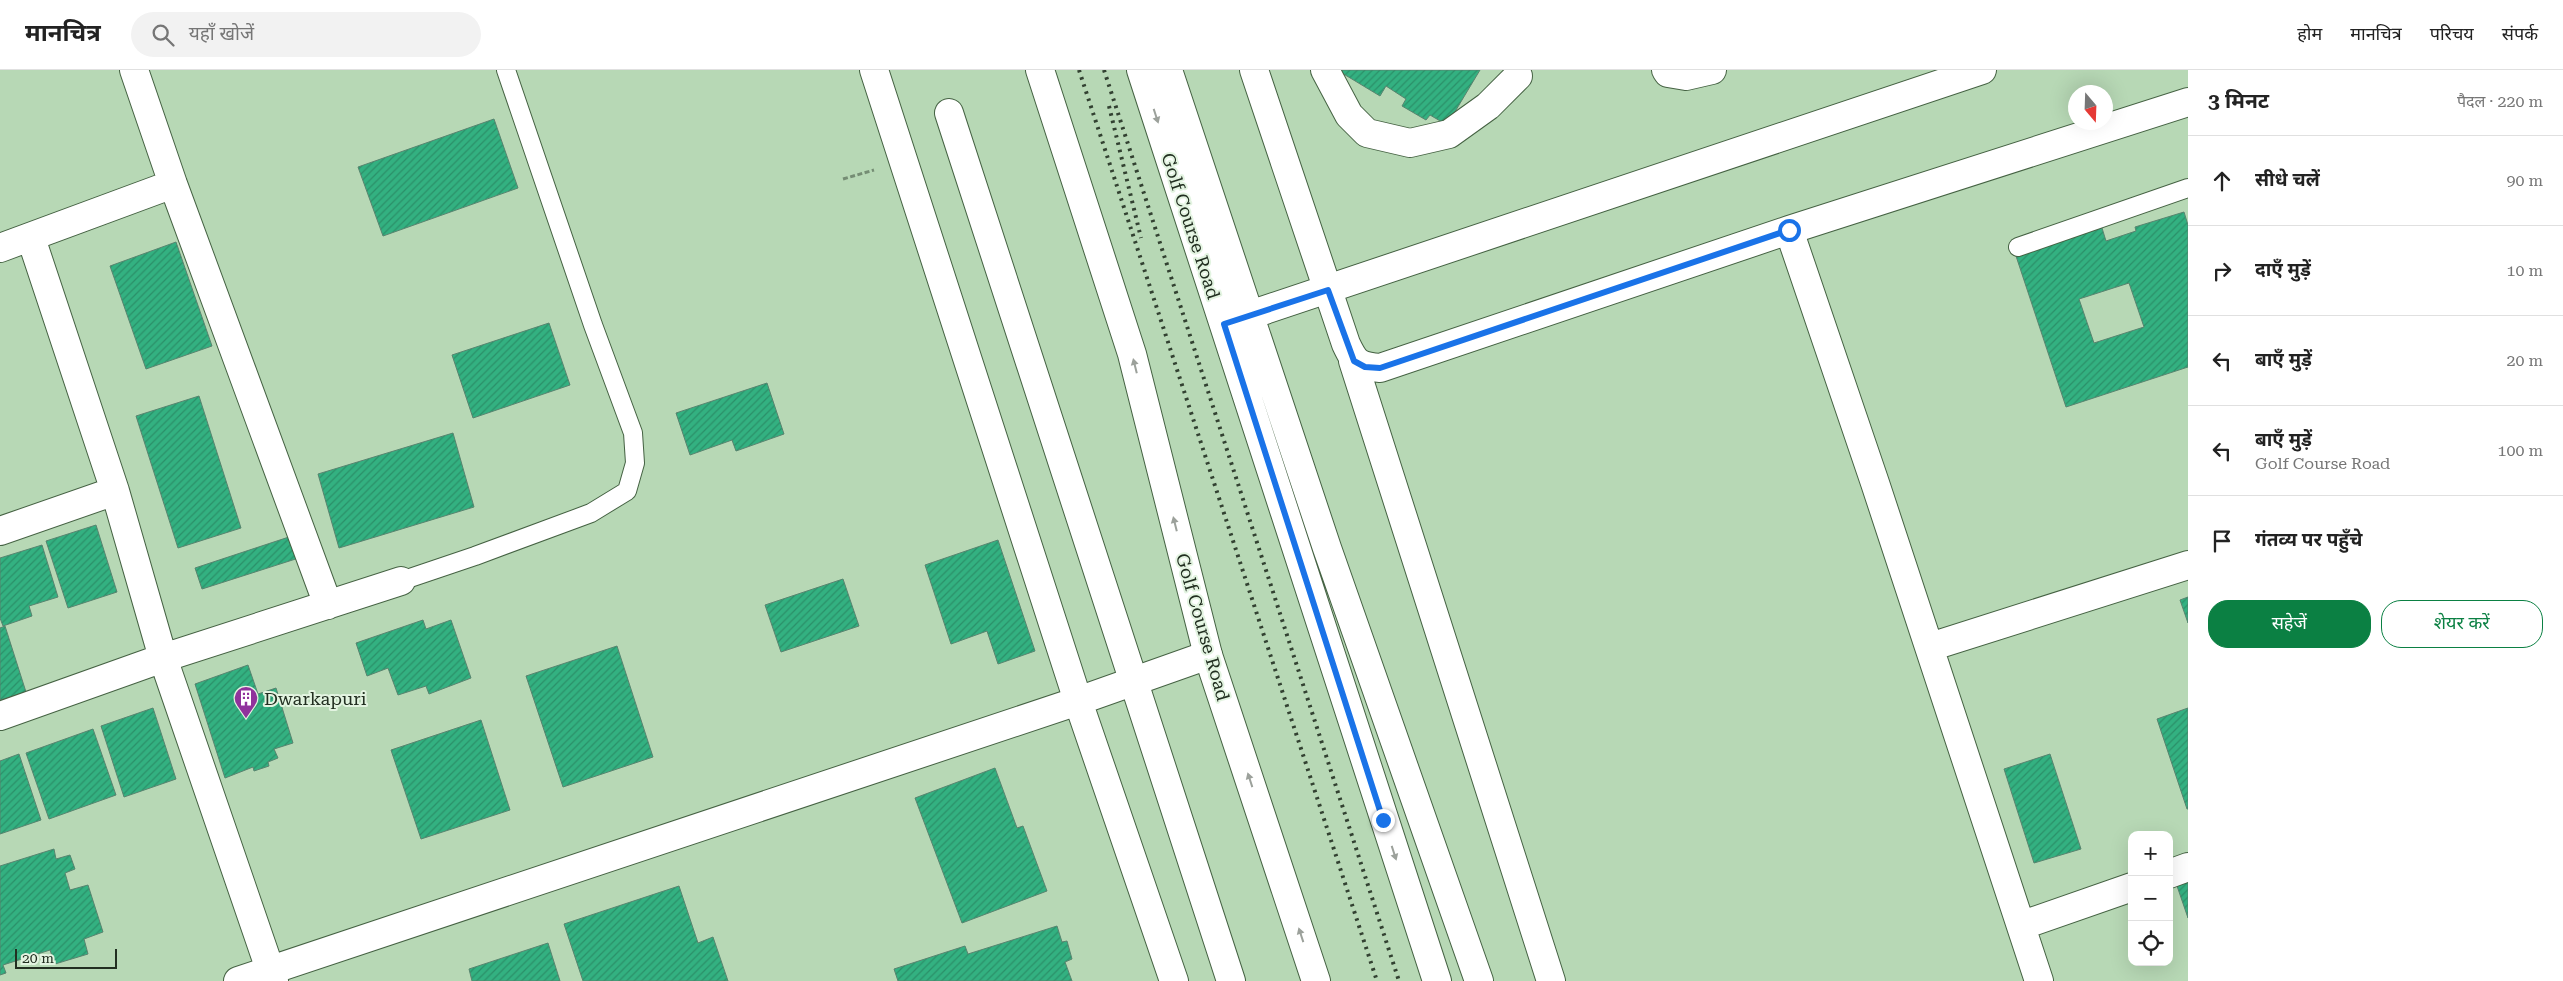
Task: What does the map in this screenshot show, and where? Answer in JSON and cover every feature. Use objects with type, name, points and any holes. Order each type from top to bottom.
[{"type":"street","points":[[134,70],[173,184],[328,605]]},
{"type":"street","points":[[874,70],[1078,701],[1174,981]]},
{"type":"street","name":"Golf Course Road","points":[[1040,70],[1132,354],[1208,655],[1316,981]]},
{"type":"street","name":"Golf Course Road","points":[[1140,70],[1437,981]]},
{"type":"street","points":[[1168,70],[1327,548],[1479,981]]},
{"type":"street","points":[[1254,70],[1328,290],[1354,361],[1551,981]]},
{"type":"street","points":[[1325,70],[1349,115],[1367,133],[1410,143],[1449,134],[1488,106],[1518,76]]},
{"type":"street","points":[[1666,70],[1668,73],[1686,76],[1712,70]]},
{"type":"street","points":[[1224,324],[1982,70]]},
{"type":"street","points":[[1354,361],[1365,367],[1390,366],[1789,230],[2188,102]]},
{"type":"street","points":[[949,112],[1232,981]]},
{"type":"street","points":[[0,248],[173,184]]},
{"type":"street","points":[[1789,230],[2023,925],[2039,981]]},
{"type":"street","points":[[31,238],[115,491],[163,658],[272,975]]},
{"type":"street","points":[[0,531],[115,491]]},
{"type":"street","points":[[1930,647],[2188,565]]},
{"type":"street","points":[[0,716],[163,658],[402,580]]},
{"type":"street","points":[[238,981],[272,975],[1208,655]]},
{"type":"street","points":[[2173,873],[2188,868]]},
{"type":"street","points":[[2023,925],[2128,888]]},
{"type":"lane","points":[[402,580],[475,556],[591,513],[627,491],[635,463],[632,433],[506,70]]},
{"type":"lane","points":[[2018,247],[2188,188]]},
{"type":"building","points":[[1337,70],[1480,70],[1447,125],[1430,115],[1426,120],[1402,106],[1406,99],[1386,86],[1380,96]]},
{"type":"building","points":[[494,119],[518,188],[383,236],[358,167]]},
{"type":"building","points":[[2184,212],[2188,225],[2188,367],[2066,407],[2016,256],[2102,228],[2106,241],[2136,231],[2135,227]],"holes":[[[2129,283],[2144,327],[2094,343],[2079,299]]]},
{"type":"building","points":[[176,242],[212,346],[146,369],[110,266]]},
{"type":"building","points":[[549,323],[570,385],[473,418],[452,355]]},
{"type":"building","points":[[767,383],[784,434],[736,451],[732,440],[690,455],[676,413]]},
{"type":"building","points":[[199,396],[241,528],[178,548],[136,416]]},
{"type":"building","points":[[453,433],[474,507],[339,548],[318,474]]},
{"type":"building","points":[[96,525],[117,592],[68,608],[46,541]]},
{"type":"building","points":[[298,534],[305,556],[202,589],[195,568]]},
{"type":"building","points":[[998,540],[1035,651],[998,664],[987,631],[951,644],[925,565]]},
{"type":"building","points":[[42,545],[58,597],[29,606],[32,616],[3,626],[0,618],[0,558]]},
{"type":"building","points":[[843,579],[859,626],[781,652],[765,605]]},
{"type":"building","points":[[2188,597],[2188,623],[2180,600]]},
{"type":"building","points":[[423,620],[426,629],[451,620],[471,678],[429,694],[426,686],[398,695],[388,668],[367,676],[356,643]]},
{"type":"building","points":[[5,626],[26,692],[0,700],[0,628]]},
{"type":"building","points":[[617,646],[653,757],[563,787],[526,676]]},
{"type":"building","name":"Dwarkapuri","points":[[248,665],[258,694],[276,688],[293,743],[274,749],[278,758],[268,762],[269,766],[254,771],[253,767],[225,778],[195,684]]},
{"type":"building","points":[[153,708],[176,779],[124,797],[101,726]]},
{"type":"building","points":[[2188,708],[2188,809],[2187,809],[2157,719]]},
{"type":"building","points":[[481,720],[510,810],[421,839],[391,750]]},
{"type":"building","points":[[93,729],[116,795],[49,819],[26,753]]},
{"type":"building","points":[[19,754],[41,820],[0,834],[0,761]]},
{"type":"building","points":[[2050,754],[2081,849],[2034,863],[2004,769]]},
{"type":"building","points":[[995,768],[1017,828],[1023,826],[1047,891],[962,923],[915,798]]},
{"type":"building","points":[[54,849],[56,859],[70,855],[75,869],[65,873],[70,890],[88,885],[103,932],[84,939],[88,954],[55,964],[50,950],[3,965],[6,973],[0,975],[0,866]]},
{"type":"building","points":[[2188,879],[2188,918],[2176,883]]},
{"type":"building","points":[[679,886],[698,943],[713,937],[728,981],[583,981],[564,924]]},
{"type":"building","points":[[1057,926],[1062,942],[1067,941],[1072,959],[1065,962],[1072,981],[898,981],[894,969],[965,946],[968,954]]},
{"type":"building","points":[[548,943],[560,981],[472,981],[469,969]]},
{"type":"railway","points":[[1079,70],[1377,981]]},
{"type":"railway","points":[[1104,70],[1399,981]]},
{"type":"railway","points":[[1109,106],[1141,238]]},
{"type":"place","name":"Dwarkapuri","points":[[246,719]]},
{"type":"route","points":[[1383,820],[1224,324],[1328,290],[1346,344],[1354,361],[1365,367],[1380,368],[1789,230]]}]
